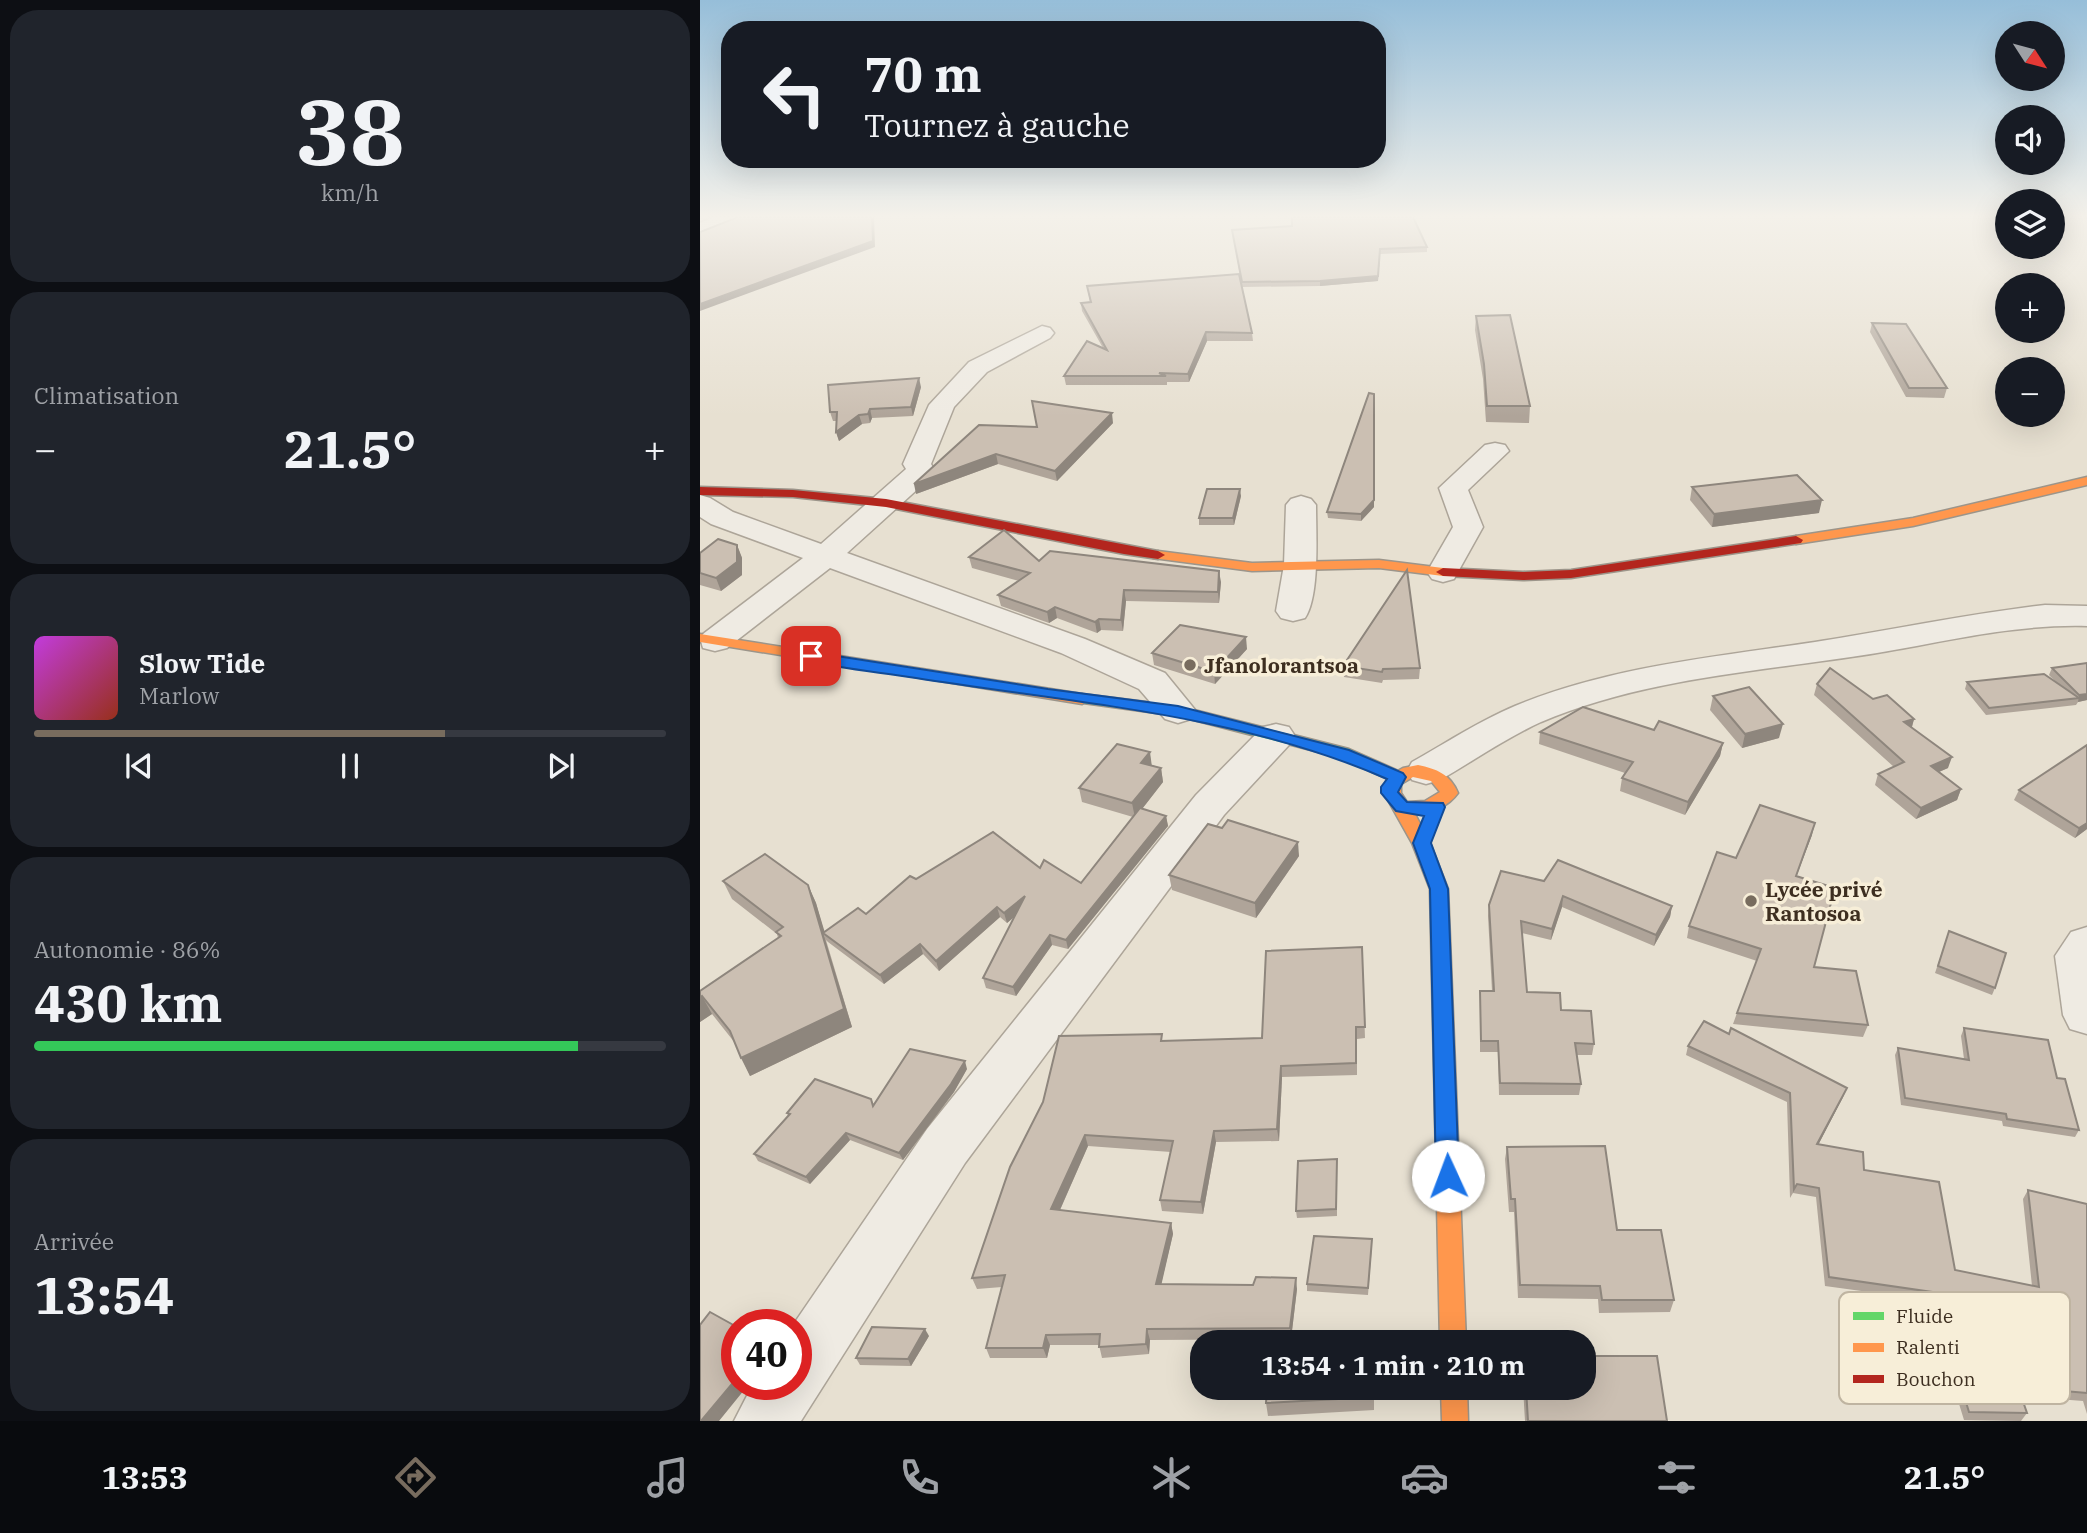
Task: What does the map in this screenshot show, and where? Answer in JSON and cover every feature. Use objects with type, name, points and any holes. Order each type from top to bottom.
[{"type":"street","points":[[707,640],[827,555],[922,471],[917,464],[942,405],[978,366],[1042,332]]},
{"type":"street","points":[[1443,572],[1468,527],[1453,488],[1495,451]]},
{"type":"street","points":[[700,491],[748,490],[886,502],[1095,547],[1252,566],[1379,564],[1443,572],[1523,576],[1584,572],[1913,523],[2087,481]]},
{"type":"street","points":[[700,504],[722,518],[1073,646],[1152,681],[1178,711]]},
{"type":"street","points":[[1293,611],[1300,565],[1301,505]]},
{"type":"street","points":[[1453,1330],[1439,889],[1422,843],[1390,787],[1427,787],[1489,734],[1526,715],[1575,697],[1654,677],[1880,642],[1986,622],[2045,615],[2087,616]]},
{"type":"street","points":[[707,640],[1048,694],[1178,711],[1343,753],[1427,787]]},
{"type":"street","points":[[812,1349],[946,1146],[1210,805],[1276,736]]},
{"type":"street","points":[[1343,753],[1397,803],[1427,810],[1427,787]]},
{"type":"street","points":[[1422,843],[1427,787]]},
{"type":"street","points":[[2087,944],[2078,956],[2087,1015]]},
{"type":"street","points":[[765,1421],[779,1400]]},
{"type":"street","points":[[1454,1400],[1455,1421]]},
{"type":"building","points":[[700,283],[757,283],[700,304]]},
{"type":"building","points":[[1241,283],[1252,333],[1206,332],[1188,374],[1064,376],[1087,341],[1107,350],[1081,303],[1091,302],[1087,286]]},
{"type":"building","points":[[1510,315],[1530,406],[1487,406],[1484,364],[1476,316]]},
{"type":"building","points":[[1872,323],[1906,324],[1947,388],[1909,388]]},
{"type":"building","points":[[919,378],[911,407],[870,409],[868,414],[859,415],[836,432],[837,412],[830,412],[828,385]]},
{"type":"building","points":[[1369,393],[1374,394],[1374,500],[1361,514],[1327,512]]},
{"type":"building","points":[[1032,401],[1112,413],[1055,471],[996,454],[914,484],[979,425],[1037,427]]},
{"type":"building","points":[[1797,475],[1822,500],[1714,514],[1692,487]]},
{"type":"building","points":[[1207,489],[1240,489],[1233,518],[1199,518]]},
{"type":"building","points":[[1004,530],[1039,561],[1050,551],[1219,571],[1218,592],[1124,590],[1121,620],[1099,619],[1095,622],[1055,607],[1047,612],[998,595],[1030,573],[969,557]]},
{"type":"building","points":[[718,539],[737,545],[737,562],[716,578],[700,573],[700,553]]},
{"type":"building","points":[[1407,570],[1420,668],[1383,669],[1382,672],[1343,666]]},
{"type":"building","points":[[1180,625],[1246,637],[1214,672],[1152,653]]},
{"type":"building","points":[[2087,663],[2087,694],[2079,695],[2052,668]]},
{"type":"building","points":[[1830,668],[1873,699],[1887,695],[1914,719],[1904,722],[1952,757],[1931,766],[1961,789],[1921,808],[1878,774],[1904,762],[1817,684]]},
{"type":"building","points":[[2044,674],[2079,698],[1989,708],[1967,682]]},
{"type":"building","points":[[1749,687],[1783,724],[1745,734],[1713,696]]},
{"type":"building","points":[[1583,707],[1654,730],[1659,721],[1723,743],[1688,802],[1622,778],[1633,762],[1540,732]]},
{"type":"building","points":[[1117,744],[1150,752],[1141,763],[1161,768],[1132,803],[1079,788]]},
{"type":"building","points":[[2087,745],[2087,823],[2079,828],[2019,790]]},
{"type":"building","points":[[1760,805],[1815,823],[1796,876],[1835,888],[1814,967],[1856,971],[1868,1025],[1737,1013],[1761,949],[1689,926],[1717,852],[1736,858]]},
{"type":"building","points":[[1140,808],[1166,816],[1066,940],[1050,935],[1013,987],[983,978],[1025,896],[1004,913],[997,907],[936,961],[920,944],[880,975],[823,933],[858,908],[866,914],[910,876],[916,879],[993,832],[1040,868],[1044,860],[1081,883]]},
{"type":"building","points":[[1228,820],[1298,842],[1255,903],[1169,875],[1208,824],[1222,828]]},
{"type":"building","points":[[765,854],[808,885],[844,1009],[741,1058],[730,1031],[702,996],[700,998],[700,991],[781,936],[776,932],[783,927],[723,881]]},
{"type":"building","points":[[1558,860],[1672,906],[1656,935],[1563,896],[1552,929],[1521,921],[1527,992],[1560,993],[1561,1010],[1591,1011],[1594,1044],[1575,1043],[1581,1084],[1500,1083],[1498,1041],[1481,1041],[1480,991],[1494,991],[1489,905],[1501,871],[1544,881]]},
{"type":"building","points":[[1949,931],[2006,953],[1995,988],[1938,966]]},
{"type":"building","points":[[1362,947],[1365,1027],[1356,1027],[1356,1063],[1281,1066],[1277,1129],[1214,1131],[1201,1202],[1160,1200],[1173,1141],[1085,1135],[1051,1209],[1171,1223],[1156,1284],[1253,1285],[1256,1277],[1296,1278],[1290,1328],[1147,1329],[1146,1344],[1099,1347],[1100,1334],[1046,1335],[1043,1348],[986,1348],[1005,1275],[972,1278],[1010,1167],[1043,1102],[1059,1036],[1162,1034],[1161,1041],[1262,1038],[1266,951]]},
{"type":"building","points":[[1704,1021],[1729,1034],[1731,1028],[1847,1088],[1817,1144],[1863,1152],[1864,1170],[1939,1182],[1955,1270],[2039,1287],[2028,1190],[2087,1204],[2087,1393],[2070,1392],[2070,1292],[1932,1292],[1829,1277],[1819,1188],[1797,1184],[1794,1189],[1790,1093],[1688,1046]]},
{"type":"building","points":[[1964,1028],[2048,1040],[2057,1078],[2065,1079],[2079,1130],[2007,1119],[2006,1114],[1905,1098],[1898,1048],[1969,1060]]},
{"type":"building","points":[[910,1049],[965,1061],[899,1153],[846,1133],[806,1177],[754,1154],[790,1114],[787,1113],[815,1079],[871,1099],[873,1106]]},
{"type":"building","points":[[1605,1146],[1617,1230],[1661,1230],[1674,1300],[1602,1300],[1600,1286],[1520,1285],[1515,1199],[1511,1199],[1507,1147]]},
{"type":"building","points":[[1337,1159],[1336,1209],[1296,1211],[1298,1161]]},
{"type":"building","points":[[1314,1236],[1372,1239],[1368,1288],[1307,1284]]},
{"type":"building","points":[[710,1312],[721,1318],[721,1397],[701,1421],[700,1421],[700,1325]]},
{"type":"building","points":[[872,1327],[925,1329],[908,1359],[856,1358]]},
{"type":"building","points":[[1596,1356],[1657,1356],[1667,1421],[1528,1421],[1527,1400],[1596,1400]]},
{"type":"building","points":[[1266,1400],[1320,1400],[1266,1403]]},
{"type":"building","points":[[1967,1404],[2024,1404],[2027,1413],[1969,1412]]},
{"type":"traffic: fast","points":[[1082,699],[1178,711],[1343,753],[1397,777]]},
{"type":"traffic: slow","points":[[1796,540],[1913,522],[2087,481]]},
{"type":"traffic: slow","points":[[1158,555],[1252,567],[1379,564],[1443,572]]},
{"type":"traffic: slow","points":[[700,638],[1082,699]]},
{"type":"traffic: slow","points":[[1418,771],[1437,777],[1449,793],[1441,800],[1421,808],[1402,807],[1395,802],[1392,793],[1393,781],[1409,772],[1418,771]]},
{"type":"traffic: slow","points":[[1402,807],[1421,843],[1439,889],[1453,1330]]},
{"type":"traffic: slow","points":[[1454,1400],[1455,1421]]},
{"type":"traffic: jam","points":[[700,491],[793,493],[886,503],[1089,544],[1158,555]]},
{"type":"traffic: jam","points":[[1443,572],[1523,576],[1571,574],[1796,540]]},
{"type":"place","name":"Jfanolorantsoa","points":[[1190,665]]},
{"type":"place","name":"Lycée privé Rantosoa","points":[[1751,901]]},
{"type":"route","points":[[811,656],[1048,694],[1178,711],[1343,753],[1397,777],[1390,787],[1390,793],[1392,799],[1402,807],[1427,810],[1436,807],[1422,843],[1439,889],[1448,1176]]}]
